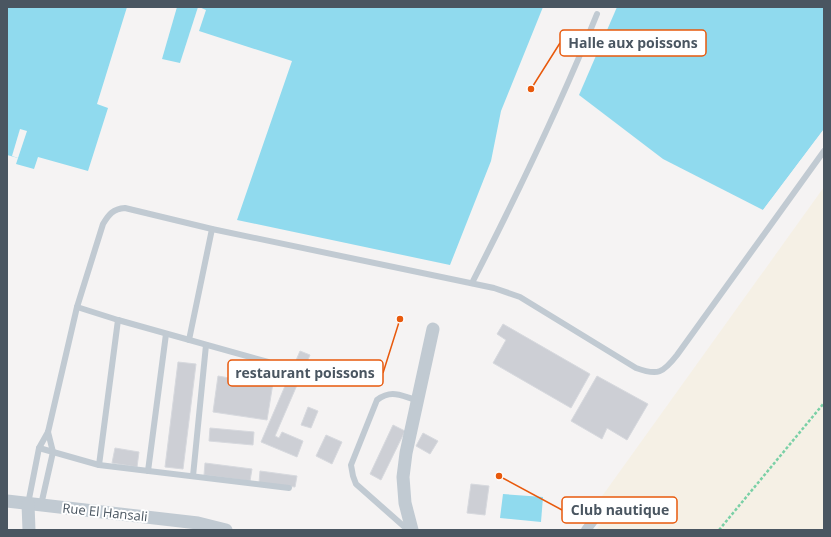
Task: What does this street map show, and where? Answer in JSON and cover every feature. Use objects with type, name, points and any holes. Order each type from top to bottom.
[{"type":"street","points":[[412,530],[405,503],[402,477],[433,329]]},
{"type":"street","name":"Rue El Hansali","points":[[7,502],[198,523],[226,530]]},
{"type":"street","points":[[28,504],[29,526]]},
{"type":"street","points":[[29,526],[41,505]]},
{"type":"street","points":[[586,530],[596,517]]},
{"type":"lane","points":[[472,283],[530,169],[575,69],[597,14]]},
{"type":"lane","points":[[28,504],[39,448],[48,432],[77,307],[103,224],[112,212],[125,208],[212,229],[494,288],[520,297],[636,368],[649,373],[660,372],[668,367],[824,151]]},
{"type":"lane","points":[[189,340],[212,229]]},
{"type":"lane","points":[[77,307],[166,334],[268,362]]},
{"type":"lane","points":[[99,465],[118,320]]},
{"type":"lane","points":[[148,471],[166,334]]},
{"type":"lane","points":[[193,476],[206,345]]},
{"type":"lane","points":[[408,530],[356,484],[351,465],[378,400],[386,394],[393,393],[417,400]]},
{"type":"lane","points":[[41,505],[53,452],[48,432]]},
{"type":"lane","points":[[39,448],[99,465],[289,488]]},
{"type":"path","points":[[720,530],[824,403]]},
{"type":"sand","points":[[824,187],[824,530],[596,530],[602,522],[590,513]]},
{"type":"water","points":[[7,7],[127,7],[97,104],[108,108],[88,171],[38,157],[34,169],[16,164],[18,158],[7,155]]},
{"type":"water","points":[[177,7],[198,7],[180,63],[162,59]]},
{"type":"water","points":[[199,7],[543,7],[501,111],[491,161],[450,265],[237,220],[292,61],[199,31],[206,10]]},
{"type":"water","points":[[617,7],[824,7],[824,129],[763,210],[663,159],[579,95]]},
{"type":"water","points":[[503,494],[543,497],[541,522],[500,518]]},
{"type":"pier","points":[[20,129],[27,131],[18,158],[12,156]]},
{"type":"pier","points":[[824,129],[824,132],[765,211],[763,210]]},
{"type":"building","points":[[503,324],[590,374],[571,408],[493,363],[506,340],[497,334]]},
{"type":"building","points":[[300,351],[310,355],[275,436],[279,438],[282,432],[303,441],[297,457],[261,442]]},
{"type":"building","points":[[178,362],[196,364],[183,469],[165,467]]},
{"type":"building","points":[[236,373],[245,374],[244,379],[273,383],[267,420],[213,412],[218,376],[235,379]]},
{"type":"building","points":[[597,376],[648,404],[627,440],[607,428],[602,439],[571,421]]},
{"type":"building","points":[[308,407],[318,411],[311,428],[301,425]]},
{"type":"building","points":[[393,425],[405,431],[381,480],[370,474]]},
{"type":"building","points":[[210,428],[254,432],[253,445],[209,441]]},
{"type":"building","points":[[423,433],[438,441],[430,454],[416,446]]},
{"type":"building","points":[[326,435],[342,442],[332,464],[316,456]]},
{"type":"building","points":[[115,448],[139,452],[137,467],[112,463]]},
{"type":"building","points":[[205,463],[252,469],[250,481],[204,475]]},
{"type":"building","points":[[260,471],[297,476],[295,487],[259,483]]},
{"type":"building","points":[[471,484],[489,486],[485,515],[467,513]]},
{"type":"place","name":"Halle aux poissons","points":[[531,89]]},
{"type":"place","name":"restaurant poissons","points":[[400,319]]},
{"type":"place","name":"Club nautique","points":[[499,476]]}]
